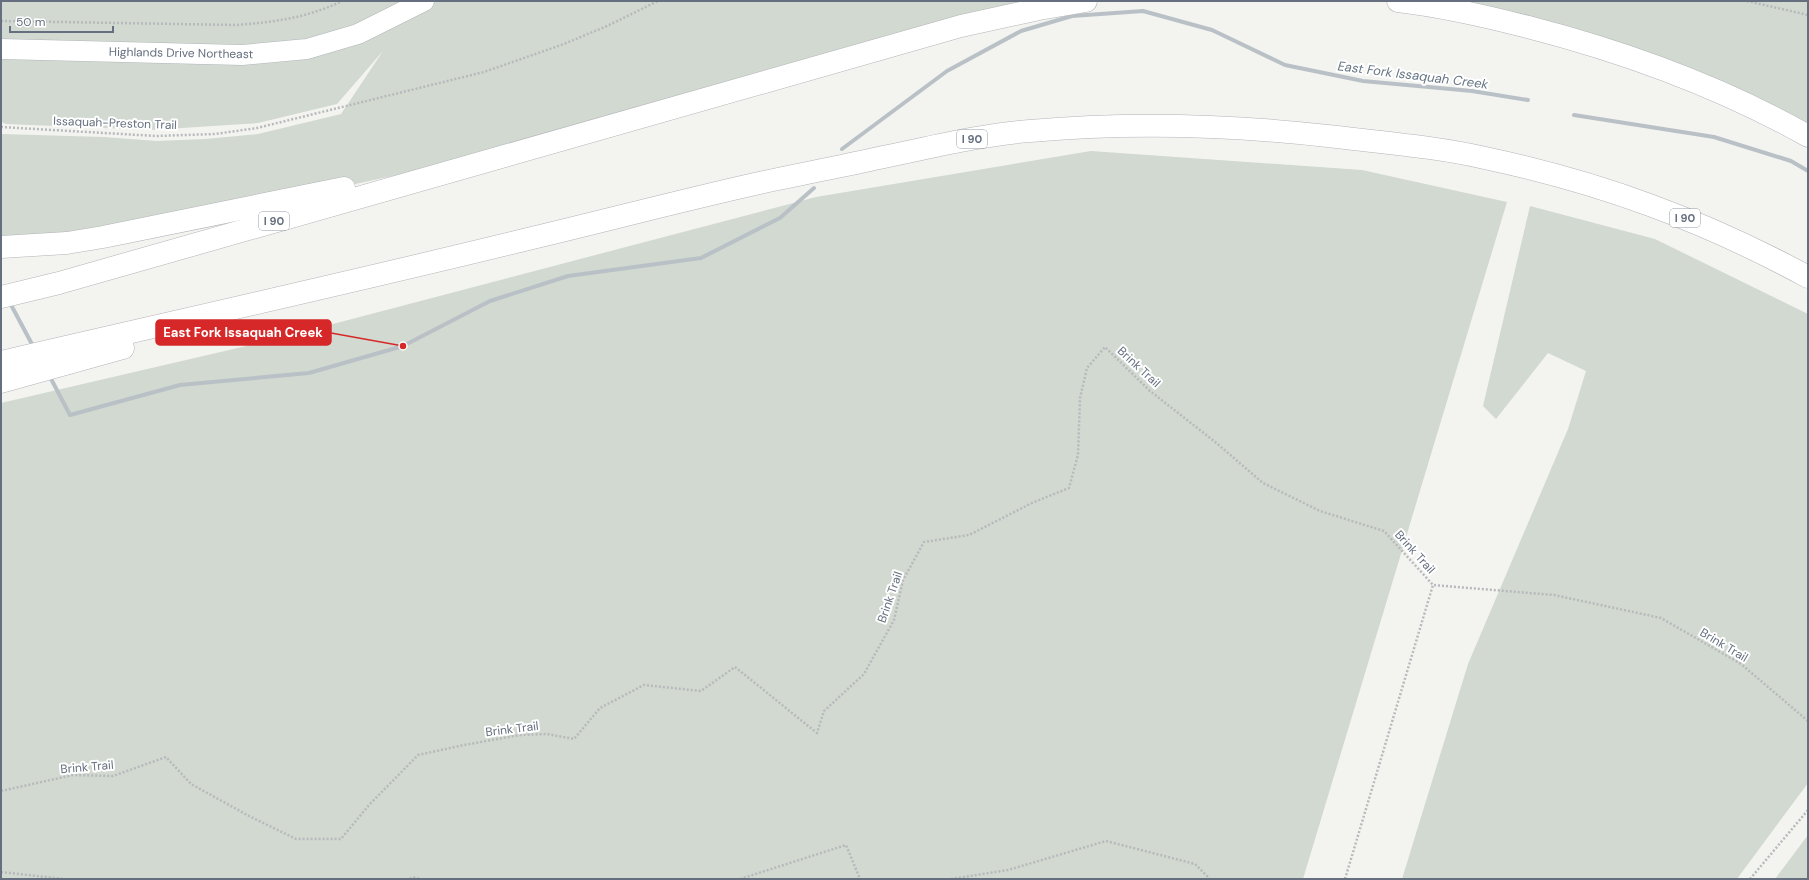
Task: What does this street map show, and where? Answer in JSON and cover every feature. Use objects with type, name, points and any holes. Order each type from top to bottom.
[{"type":"highway","name":"I 90","points":[[1,297],[59,283],[961,26],[1086,1]]},
{"type":"highway","points":[[1398,1],[1487,17],[1613,52],[1690,80],[1784,122],[1808,136]]},
{"type":"highway","name":"I 90","points":[[3,372],[82,343],[399,271],[754,184],[971,139],[1027,131],[1089,127],[1206,126],[1290,132],[1391,143],[1480,156],[1556,174],[1631,197],[1701,224],[1766,254],[1808,277]]},
{"type":"highway","points":[[1,247],[46,245],[102,237],[490,159]]},
{"type":"highway","points":[[3,372],[117,350],[399,271]]},
{"type":"main road","name":"Highlands Drive Northeast","points":[[1,49],[242,55],[307,49],[358,34],[424,1]]},
{"type":"path","points":[[1,21],[236,25],[275,22],[322,11],[342,1]]},
{"type":"path","name":"Issaquah-Preston Trail","points":[[1,127],[156,136],[215,134],[257,128],[299,119],[484,72],[564,44],[613,23],[658,1]]},
{"type":"path","points":[[1747,1],[1808,15]]},
{"type":"path","name":"Brink Trail","points":[[1,791],[73,775],[113,776],[166,758],[190,784],[249,816],[296,839],[341,839],[368,805],[418,755],[464,744],[520,735],[547,734],[574,739],[600,708],[644,685],[701,691],[735,667],[817,733],[824,710],[864,674],[894,620],[903,580],[924,542],[969,535],[1032,503],[1069,488],[1078,455],[1080,398],[1087,368],[1105,347],[1150,391],[1214,441],[1263,483],[1320,511],[1384,531],[1433,586],[1554,595],[1661,618],[1741,664],[1808,721]]},
{"type":"path","points":[[1346,879],[1433,586]]},
{"type":"path","points":[[1750,879],[1808,810]]},
{"type":"path","points":[[951,879],[1008,870],[1106,841],[1195,864],[1210,879]]},
{"type":"path","points":[[740,879],[846,845],[860,879]]},
{"type":"path","points":[[1,872],[64,879]]},
{"type":"path","points":[[410,879],[412,877],[420,879]]},
{"type":"shaded area","points":[[1,1],[1086,1],[490,155],[281,200],[1,247],[1,134],[104,137],[157,141],[205,139],[258,134],[341,114],[383,51],[337,104],[258,123],[151,130],[6,124],[1,122]]},
{"type":"shaded area","points":[[1398,1],[1808,1],[1808,136],[1690,80]]},
{"type":"shaded area","points":[[1091,151],[1362,170],[1507,202],[1303,879],[1,879],[1,403],[272,340],[816,197]]},
{"type":"shaded area","points":[[1530,206],[1655,239],[1808,314],[1808,783],[1737,879],[1402,879],[1468,664],[1568,429],[1586,371],[1548,353],[1496,419],[1483,406]]},
{"type":"shaded area","points":[[1808,835],[1808,879],[1775,879]]},
{"type":"waterway","name":"East Fork Issaquah Creek","points":[[842,149],[947,71],[1021,31],[1072,16],[1143,11],[1212,30],[1285,65],[1363,81],[1472,91],[1528,100]]},
{"type":"waterway","name":"East Fork Issaquah Creek","points":[[1574,115],[1714,137],[1791,161],[1808,171]]},
{"type":"waterway","name":"East Fork Issaquah Creek","points":[[49,375],[70,415],[180,385],[309,373],[403,346],[490,301],[568,276],[701,258],[780,218],[814,188]]},
{"type":"waterway","name":"East Fork Issaquah Creek","points":[[9,301],[34,348]]},
{"type":"place","name":"East Fork Issaquah Creek","points":[[403,346]]}]
